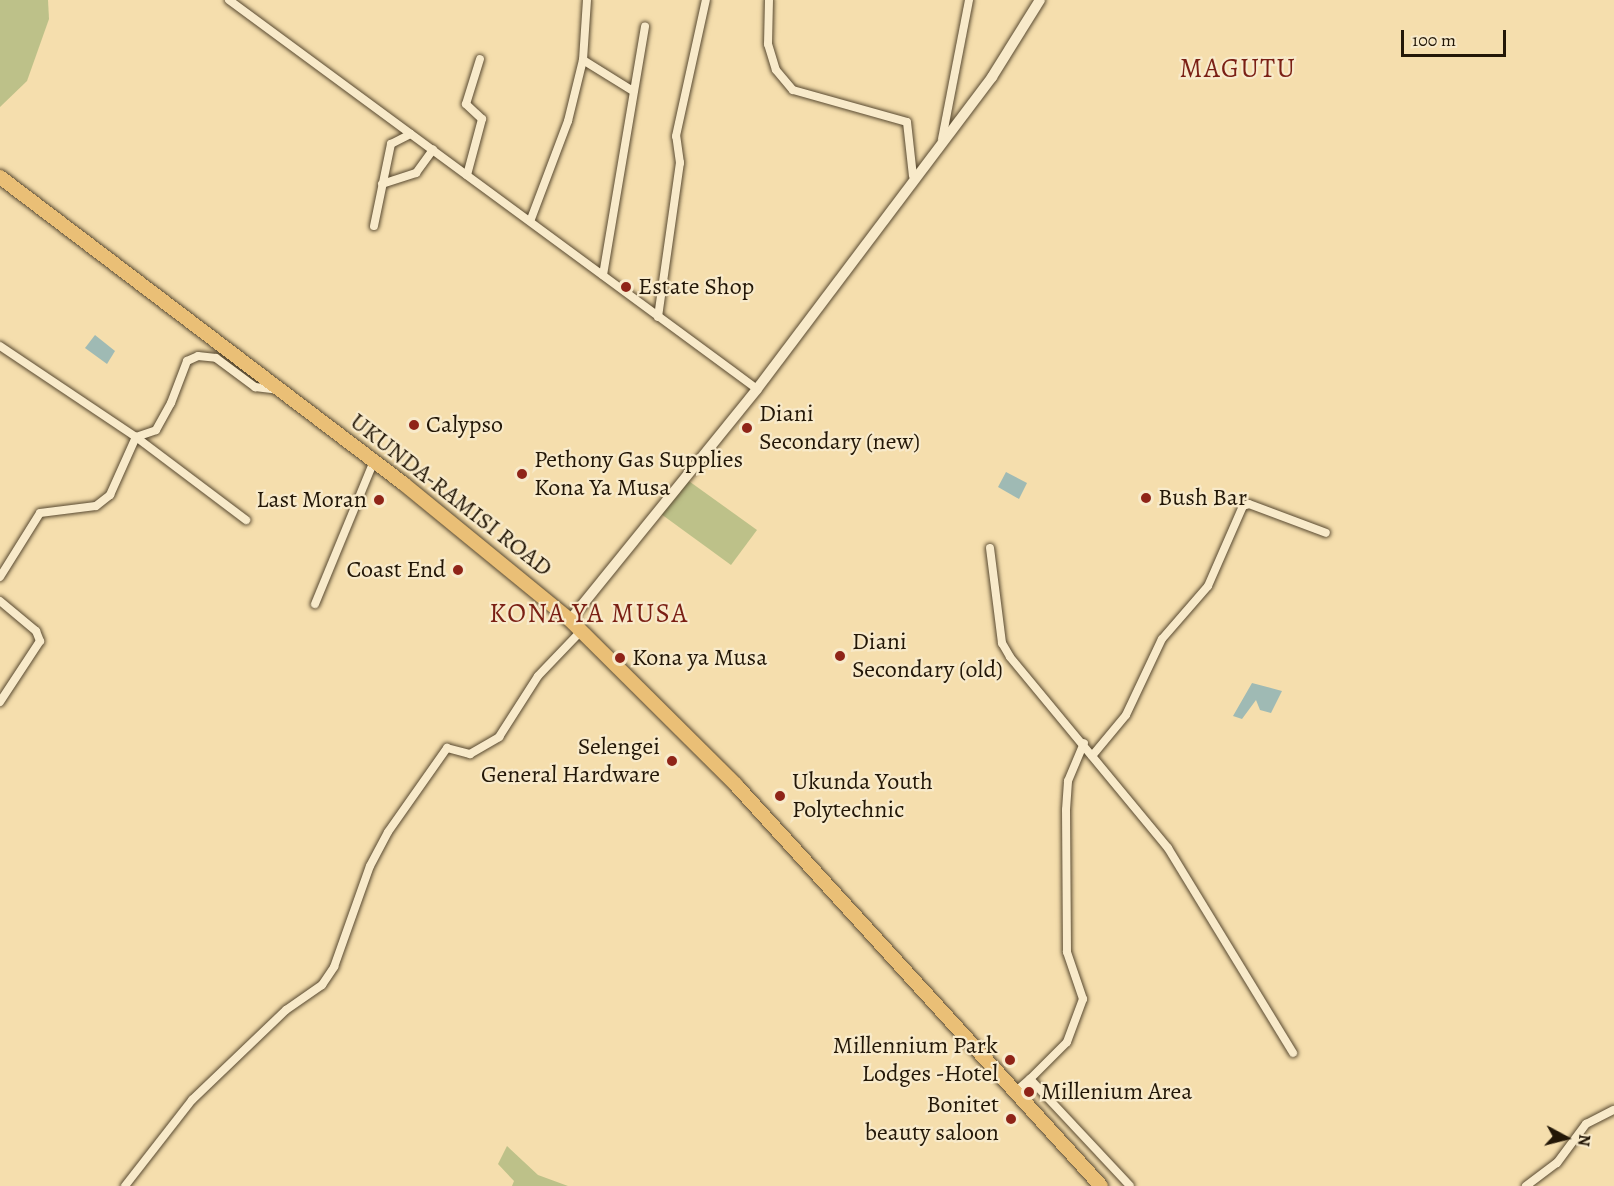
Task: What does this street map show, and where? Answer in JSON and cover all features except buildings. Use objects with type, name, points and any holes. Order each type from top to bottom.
[{"type":"highway","name":"UKUNDA-RAMISI ROAD","points":[[0,177],[374,461],[570,620],[736,785],[1101,1186]]},
{"type":"street","points":[[228,0],[467,175],[531,219],[658,317],[757,389]]},
{"type":"street","points":[[531,219],[568,121],[583,60],[586,0]]},
{"type":"street","points":[[658,317],[680,163],[676,136],[706,0]]},
{"type":"street","points":[[769,0],[768,44],[776,70],[793,90],[907,122],[913,176]]},
{"type":"street","points":[[942,139],[969,0]]},
{"type":"street","points":[[570,620],[757,389],[913,176],[992,77],[1040,0]]},
{"type":"street","points":[[603,275],[645,27]]},
{"type":"street","points":[[467,175],[482,119],[466,104],[480,59]]},
{"type":"street","points":[[583,60],[633,91]]},
{"type":"street","points":[[374,226],[392,144],[411,134]]},
{"type":"street","points":[[382,184],[410,177],[434,150]]},
{"type":"street","points":[[0,346],[136,437],[246,520]]},
{"type":"street","points":[[0,577],[40,513],[96,506],[110,495],[136,437],[156,430],[177,393],[187,362],[198,356],[216,358],[255,387],[281,390]]},
{"type":"street","points":[[315,604],[374,461]]},
{"type":"street","points":[[1092,756],[1126,715],[1162,639],[1208,586],[1244,506],[1249,504],[1326,533]]},
{"type":"street","points":[[990,548],[1002,642],[1168,848],[1293,1053]]},
{"type":"street","points":[[0,601],[36,631],[40,641],[0,702]]},
{"type":"street","points":[[125,1186],[192,1100],[286,1010],[322,986],[334,967],[370,866],[388,832],[447,748],[470,754],[499,737],[512,723],[531,686],[581,631]]},
{"type":"street","points":[[1015,1092],[1067,1042],[1083,999],[1067,952],[1066,810],[1068,781],[1084,743]]},
{"type":"street","points":[[1030,1079],[1130,1186]]},
{"type":"street","points":[[1526,1186],[1557,1162],[1586,1124],[1614,1110]]},
{"type":"green space","points":[[0,0],[48,0],[49,19],[27,81],[0,107]]},
{"type":"green space","points":[[686,479],[757,530],[731,565],[661,514]]},
{"type":"green space","points":[[507,1146],[538,1175],[568,1186],[512,1186],[514,1181],[498,1164]]},
{"type":"water","points":[[95,335],[115,351],[107,364],[85,348]]},
{"type":"water","points":[[1006,472],[1027,483],[1019,499],[998,487]]},
{"type":"water","points":[[1252,683],[1282,691],[1271,713],[1260,710],[1256,700],[1242,719],[1233,716]]},
{"type":"place","name":"Estate Shop","points":[[626,287]]},
{"type":"place","name":"Calypso","points":[[414,425]]},
{"type":"place","name":"Diani Secondary (new)","points":[[747,428]]},
{"type":"place","name":"Pethony Gas Supplies Kona Ya Musa","points":[[522,474]]},
{"type":"place","name":"Bush Bar","points":[[1146,498]]},
{"type":"place","name":"Last Moran","points":[[379,500]]},
{"type":"place","name":"Coast End","points":[[458,570]]},
{"type":"place","name":"Diani Secondary (old)","points":[[840,656]]},
{"type":"place","name":"Kona ya Musa","points":[[620,658]]},
{"type":"place","name":"Selengei General Hardware","points":[[672,761]]},
{"type":"place","name":"Ukunda Youth Polytechnic","points":[[780,796]]},
{"type":"place","name":"Millennium Park Lodges -Hotel","points":[[1010,1060]]},
{"type":"place","name":"Millenium Area","points":[[1029,1092]]},
{"type":"place","name":"Bonitet beauty saloon","points":[[1011,1119]]},
{"type":"district","name":"MAGUTU","points":[[1238,69]]},
{"type":"district","name":"KONA YA MUSA","points":[[589,614]]}]
